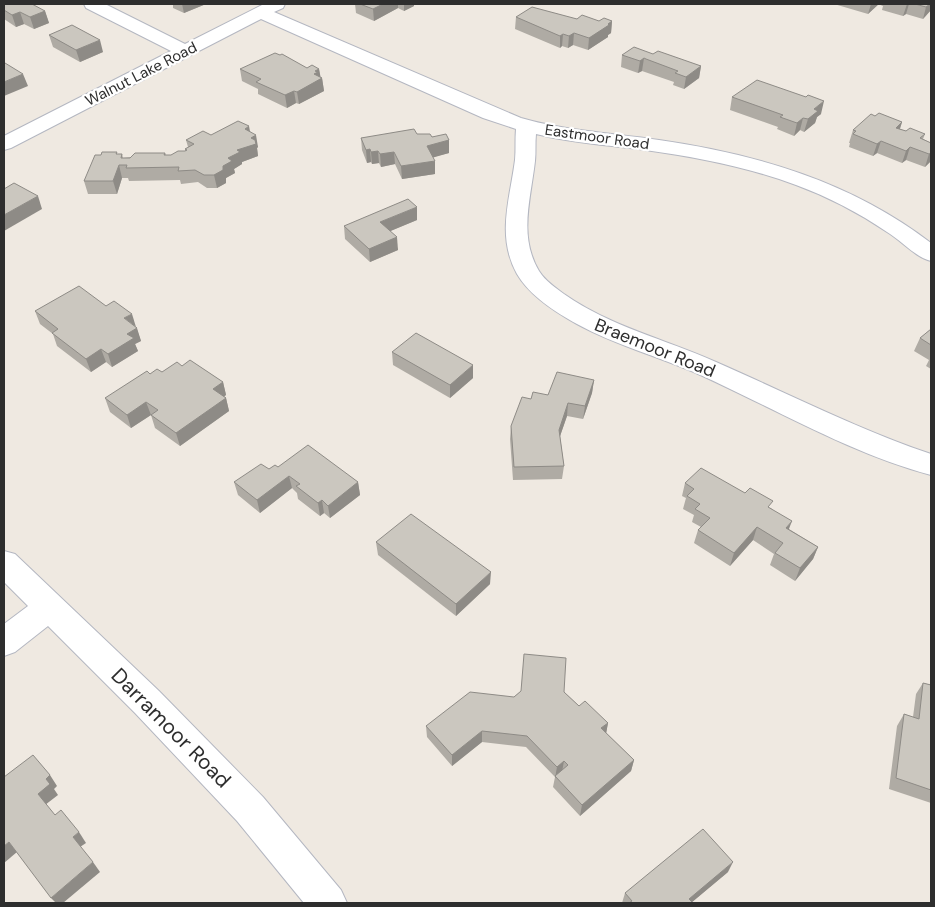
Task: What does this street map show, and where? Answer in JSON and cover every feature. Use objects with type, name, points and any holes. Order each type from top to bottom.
[{"type":"street","points":[[92,4],[185,51]]},
{"type":"street","name":"Walnut Lake Road","points":[[4,144],[270,8]]},
{"type":"street","name":"Eastmoor Road","points":[[270,8],[499,117],[526,126],[700,152],[758,165],[830,191],[894,225],[931,254]]},
{"type":"street","name":"Braemoor Road","points":[[526,126],[524,136],[525,160],[517,197],[515,234],[530,275],[544,290],[564,306],[603,328],[698,365],[848,433],[931,465]]},
{"type":"street","name":"Darramoor Road","points":[[4,563],[147,702],[250,809],[328,903]]},
{"type":"street","points":[[4,642],[49,608]]},
{"type":"building","points":[[4,4],[32,4],[45,11],[30,17],[20,12],[12,15],[4,10]]},
{"type":"building","points":[[360,4],[383,4],[373,9]]},
{"type":"building","points":[[915,4],[930,4],[926,7]]},
{"type":"building","points":[[532,7],[577,19],[582,15],[599,21],[604,18],[612,21],[589,38],[574,33],[569,36],[563,34],[560,36],[516,17]]},
{"type":"building","points":[[72,25],[100,40],[76,50],[49,35]]},
{"type":"building","points":[[634,47],[653,54],[658,51],[701,66],[686,77],[675,73],[678,71],[644,58],[640,61],[622,55]]},
{"type":"building","points":[[275,53],[282,54],[307,68],[312,65],[319,69],[314,74],[322,78],[297,92],[294,91],[285,95],[256,82],[261,79],[240,69]]},
{"type":"building","points":[[5,63],[23,74],[4,82]]},
{"type":"building","points":[[757,80],[806,97],[808,95],[824,101],[814,109],[818,111],[808,119],[803,118],[797,123],[780,117],[783,115],[732,97]]},
{"type":"building","points":[[879,113],[902,122],[896,128],[906,131],[910,128],[925,134],[920,138],[931,143],[931,153],[929,154],[910,147],[906,151],[881,141],[877,144],[853,134],[856,131],[853,130],[871,114],[875,116]]},
{"type":"building","points":[[238,121],[249,126],[245,129],[256,135],[251,138],[255,140],[256,144],[237,150],[240,152],[228,158],[232,161],[223,166],[223,170],[214,175],[204,175],[195,170],[178,171],[179,167],[126,168],[127,165],[119,165],[113,181],[84,181],[95,155],[101,155],[102,152],[117,152],[116,154],[122,154],[121,158],[130,158],[135,153],[165,153],[164,155],[171,155],[178,151],[187,150],[185,149],[194,144],[186,140],[203,131],[211,135]]},
{"type":"building","points":[[414,129],[417,134],[430,134],[432,137],[446,134],[449,140],[427,146],[435,161],[401,166],[394,152],[380,154],[378,151],[371,152],[370,149],[366,150],[361,138]]},
{"type":"building","points":[[14,183],[38,196],[4,215],[4,189]]},
{"type":"building","points":[[408,199],[417,207],[380,222],[397,237],[369,249],[344,226]]},
{"type":"building","points":[[79,286],[106,306],[114,301],[132,314],[124,318],[137,328],[127,334],[134,338],[108,354],[101,349],[86,359],[52,333],[58,329],[35,311]]},
{"type":"building","points":[[931,329],[931,345],[920,338]]},
{"type":"building","points":[[416,333],[473,365],[450,385],[392,352]]},
{"type":"building","points":[[190,360],[223,382],[213,389],[226,398],[176,433],[151,415],[158,410],[146,402],[127,415],[105,398],[147,371],[150,374],[157,369],[162,372],[177,362],[182,366]]},
{"type":"building","points":[[557,372],[594,380],[585,406],[568,403],[559,430],[564,466],[514,467],[511,426],[522,397],[531,399],[533,392],[548,395]]},
{"type":"building","points":[[308,445],[358,482],[328,506],[322,500],[318,503],[296,486],[300,484],[289,476],[257,500],[234,482],[261,464],[269,469],[275,465],[278,467]]},
{"type":"building","points":[[701,468],[745,493],[750,488],[773,501],[768,507],[792,521],[786,528],[818,547],[800,568],[775,553],[783,543],[757,527],[734,553],[698,530],[710,518],[695,509],[700,504],[687,496],[694,489],[685,483]]},
{"type":"building","points":[[411,514],[491,572],[456,604],[376,542]]},
{"type":"building","points":[[524,654],[566,658],[564,692],[579,706],[585,701],[608,723],[601,728],[634,760],[582,805],[555,776],[568,765],[564,761],[557,767],[527,736],[482,731],[452,755],[426,726],[470,692],[514,697],[521,691]]},
{"type":"building","points":[[923,683],[931,685],[931,790],[896,778],[904,714],[919,719]]},
{"type":"building","points":[[33,755],[50,775],[46,779],[50,784],[38,794],[55,815],[61,810],[79,832],[73,837],[93,862],[51,898],[9,842],[4,846],[4,777]]},
{"type":"building","points":[[703,829],[733,862],[689,899],[693,903],[629,903],[632,901],[625,893]]}]
